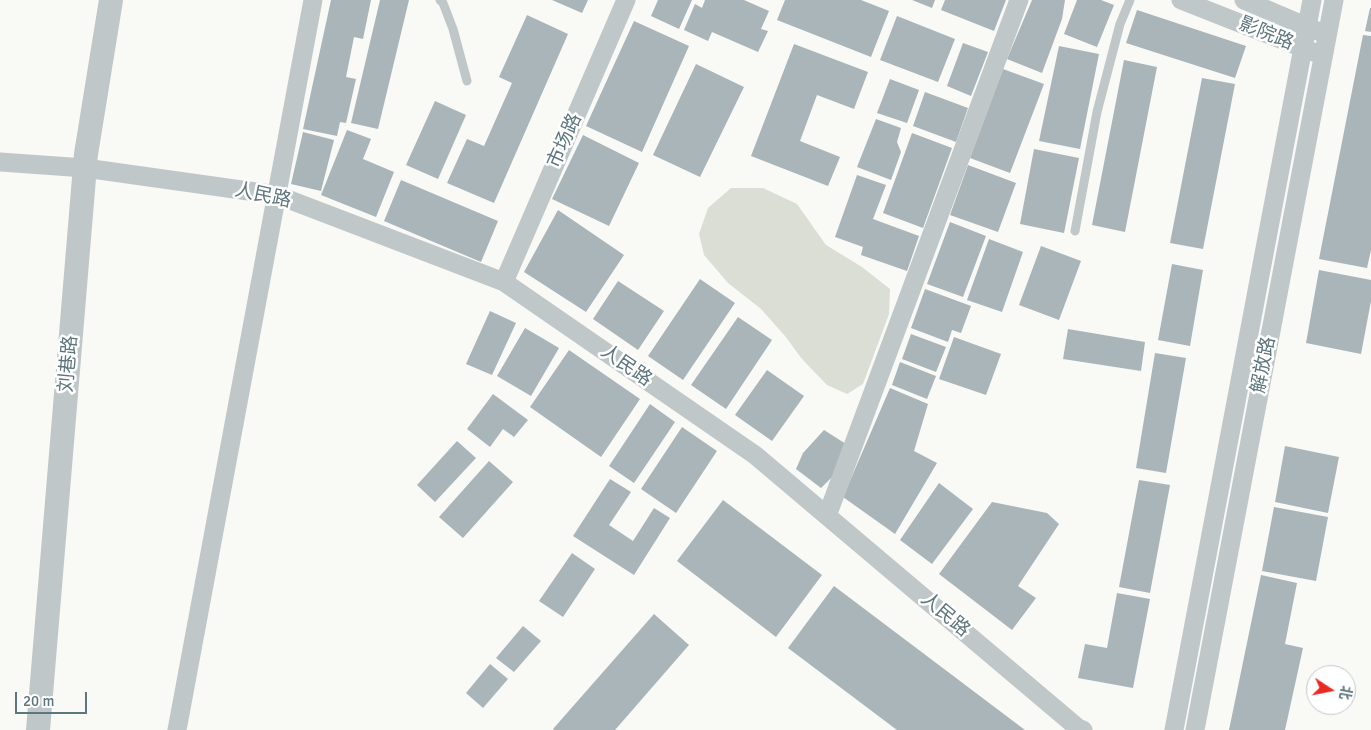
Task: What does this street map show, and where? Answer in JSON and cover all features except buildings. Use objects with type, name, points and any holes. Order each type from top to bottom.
[{"type":"street","name":"刘巷路","points":[[38,730],[86,154],[111,0]]},
{"type":"street","points":[[177,730],[313,0]]},
{"type":"street","name":"市场路","points":[[504,282],[626,0]]},
{"type":"street","points":[[827,516],[1019,0]]},
{"type":"street","name":"影院路","points":[[1181,0],[1323,56]]},
{"type":"street","points":[[1244,0],[1327,36]]},
{"type":"street","name":"解放路","points":[[1174,730],[1312,0]]},
{"type":"street","name":"解放路","points":[[1195,730],[1334,0]]},
{"type":"street","name":"人民路","points":[[0,162],[85,168],[277,195],[504,282],[755,455],[1078,728],[1084,730]]},
{"type":"lane","points":[[440,0],[443,3],[453,29],[467,81]]},
{"type":"lane","points":[[1075,231],[1097,112],[1120,24],[1130,0]]},
{"type":"shaded area","points":[[731,188],[763,188],[797,204],[826,245],[862,267],[890,289],[889,314],[863,384],[847,394],[827,385],[802,359],[761,309],[728,283],[704,255],[699,234],[708,208]]}]
